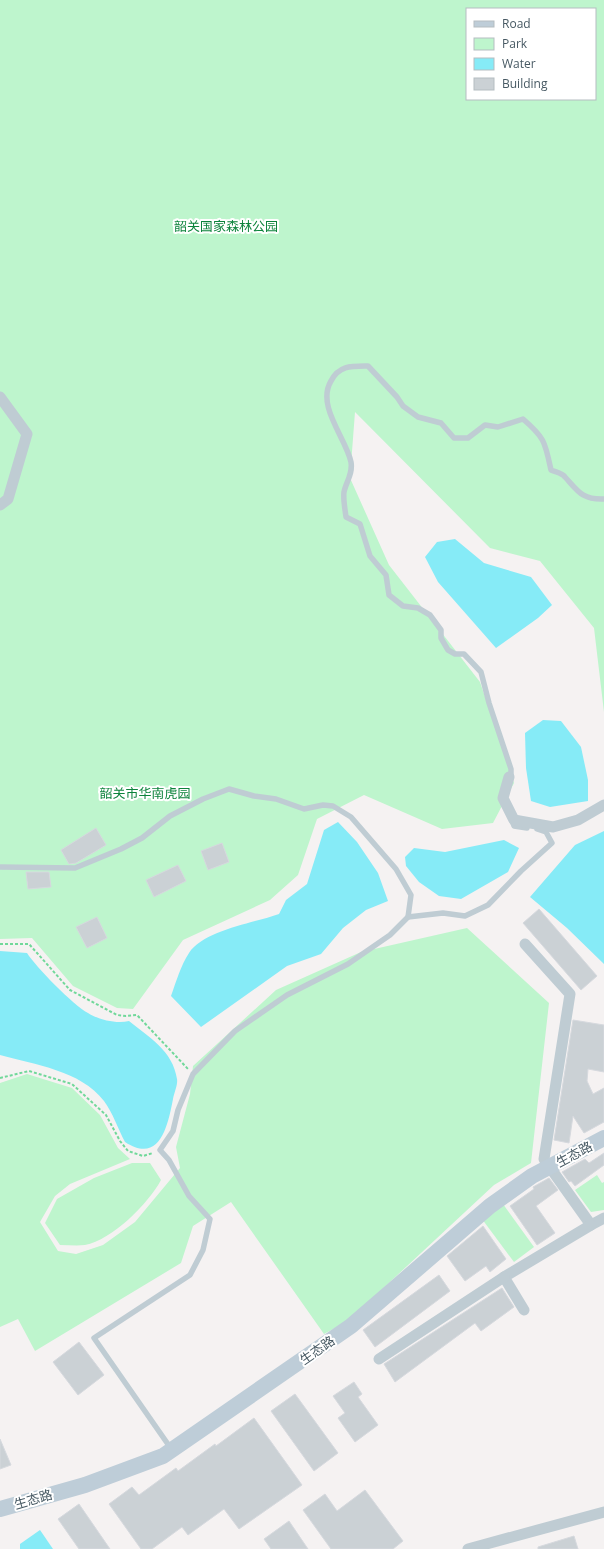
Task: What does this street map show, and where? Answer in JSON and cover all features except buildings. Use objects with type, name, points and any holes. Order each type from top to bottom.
[{"type":"street","points":[[0,397],[27,434],[8,499],[0,505]]},
{"type":"street","points":[[509,777],[503,798],[514,820],[553,827],[578,820],[604,805]]},
{"type":"street","points":[[525,944],[570,994],[544,1159],[591,1225]]},
{"type":"street","name":"生态路","points":[[0,1509],[85,1485],[163,1456],[351,1326],[490,1206],[532,1176],[604,1138]]},
{"type":"street","points":[[379,1359],[504,1278],[604,1218]]},
{"type":"street","points":[[504,1278],[524,1310]]},
{"type":"street","points":[[468,1549],[604,1512]]},
{"type":"lane","points":[[408,917],[443,913],[464,916],[488,905],[521,870],[552,844],[546,832],[514,826],[509,813],[508,791],[510,786],[511,769],[489,703],[481,672],[464,654],[455,654],[448,650],[441,638],[441,630],[430,615],[418,608],[403,606],[389,595],[386,575],[370,556],[360,524],[346,516],[344,492],[350,478],[351,463],[326,401],[328,386],[334,375],[348,366],[368,366],[397,397],[403,406],[418,417],[441,423],[454,438],[468,438],[485,425],[498,427],[523,419],[539,433],[543,439],[546,445],[551,470],[564,476],[580,493],[592,500],[604,499]]},
{"type":"lane","points":[[0,867],[75,868],[142,838],[170,816],[203,799],[229,788],[254,796],[276,799],[304,809],[322,805],[333,806],[351,817],[396,869],[411,895],[408,917],[390,935],[348,964],[287,995],[235,1031],[193,1074],[178,1110],[173,1131],[160,1150],[168,1160],[190,1196],[210,1219],[203,1250],[190,1275],[94,1338],[172,1450]]},
{"type":"path","points":[[0,944],[29,944],[70,990],[117,1015],[137,1015],[193,1074]]},
{"type":"path","points":[[0,1078],[29,1070],[72,1084],[106,1115],[120,1141],[128,1151],[143,1156],[160,1150]]},
{"type":"green space","name":"韶关国家森林公园","points":[[0,0],[604,0],[604,712],[594,628],[540,561],[490,548],[355,412],[350,478],[389,565],[480,682],[514,783],[493,823],[442,829],[364,795],[317,819],[298,875],[270,900],[183,940],[133,1009],[117,1008],[73,986],[32,938],[0,939]]},
{"type":"green space","points":[[467,928],[549,1003],[531,1163],[494,1185],[348,1321],[324,1334],[231,1202],[193,1226],[181,1263],[35,1351],[18,1319],[0,1327],[0,1083],[27,1074],[72,1088],[100,1115],[118,1148],[130,1159],[70,1184],[55,1196],[40,1222],[58,1251],[76,1254],[103,1245],[135,1222],[180,1168],[176,1147],[190,1094],[193,1066],[276,990],[361,952]]},
{"type":"green space","points":[[132,1163],[150,1163],[161,1180],[147,1200],[117,1229],[95,1242],[85,1245],[60,1245],[45,1223],[57,1199],[94,1178]]},
{"type":"green space","points":[[597,1175],[602,1183],[604,1182],[604,1210],[591,1212],[575,1190]]},
{"type":"green space","points":[[503,1204],[534,1247],[514,1262],[482,1219]]},
{"type":"water","points":[[455,539],[484,563],[531,577],[552,605],[538,618],[496,648],[438,582],[425,557],[437,542]]},
{"type":"water","points":[[543,720],[561,721],[581,747],[588,780],[588,801],[550,807],[531,801],[526,768],[525,733]]},
{"type":"water","points":[[338,822],[357,842],[378,873],[388,901],[366,910],[343,928],[321,954],[287,966],[201,1027],[171,996],[181,968],[189,953],[196,945],[217,933],[279,914],[286,900],[307,884],[324,830]]},
{"type":"water","points":[[604,831],[604,964],[567,928],[530,897],[575,845]]},
{"type":"water","points":[[504,840],[519,848],[508,872],[461,899],[439,896],[419,882],[406,866],[405,857],[414,848],[445,852]]},
{"type":"water","points":[[0,951],[27,953],[55,985],[81,1009],[92,1015],[114,1022],[129,1021],[152,1039],[171,1060],[175,1069],[177,1084],[165,1130],[160,1139],[154,1145],[147,1149],[137,1148],[125,1142],[104,1101],[83,1082],[56,1070],[0,1055]]},
{"type":"water","points":[[40,1530],[53,1549],[20,1549],[20,1544]]},
{"type":"park label","name":"韶关市华南虎园","points":[[145,793]]}]
